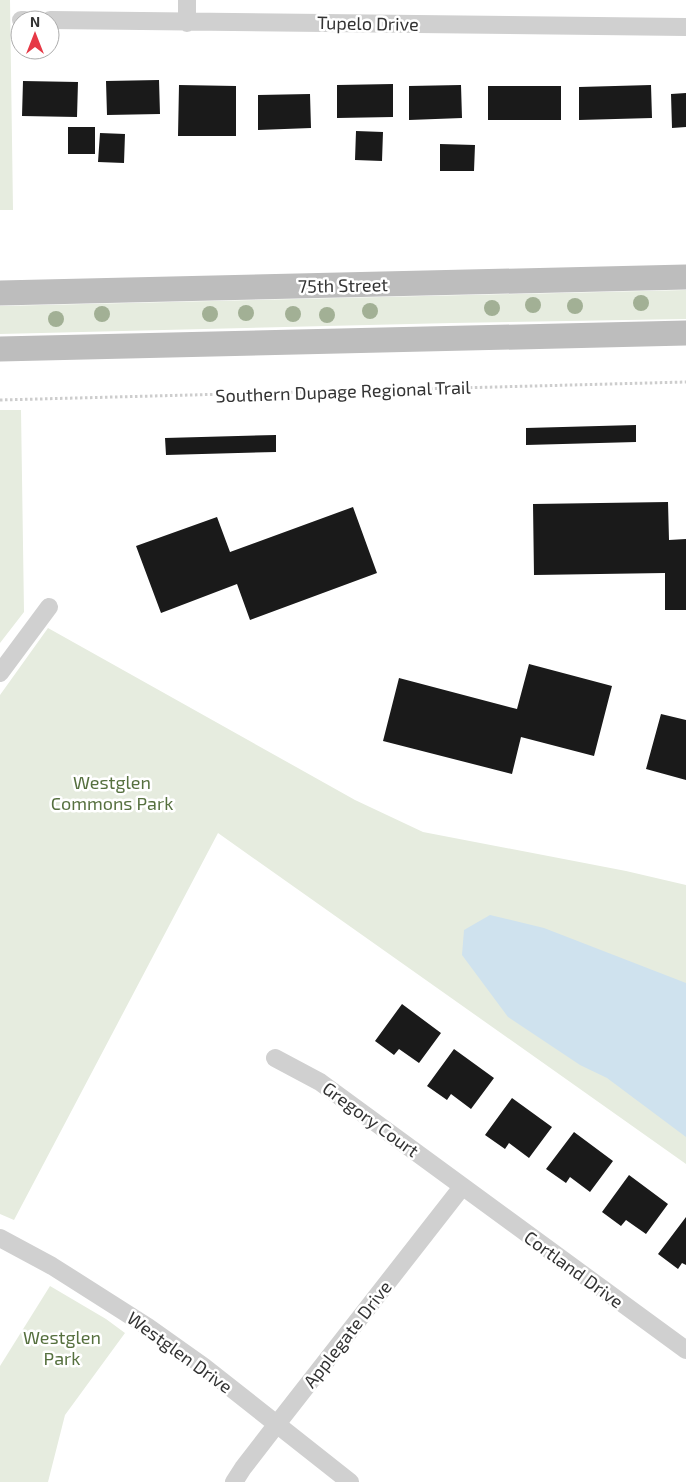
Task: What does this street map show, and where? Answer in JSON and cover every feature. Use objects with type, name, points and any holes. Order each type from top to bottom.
[{"type":"main road","name":"75th Street","points":[[0,293],[686,277]]},
{"type":"main road","points":[[0,349],[686,333]]},
{"type":"street","points":[[187,0],[187,22]]},
{"type":"street","name":"Tupelo Drive","points":[[60,20],[686,27]]},
{"type":"street","points":[[0,673],[48,607]]},
{"type":"street","name":"Gregory Court","points":[[275,1058],[320,1082],[462,1187]]},
{"type":"street","name":"Cortland Drive","points":[[462,1187],[686,1350]]},
{"type":"street","name":"Applegate Drive","points":[[234,1482],[462,1187]]},
{"type":"street","name":"Westglen Drive","points":[[0,1238],[52,1266],[148,1327],[203,1366],[350,1482]]},
{"type":"path","name":"Southern Dupage Regional Trail","points":[[0,400],[686,382]]},
{"type":"green space","points":[[0,0],[10,0],[13,210],[0,210]]},
{"type":"green space","points":[[686,290],[686,319],[0,334],[0,306]]},
{"type":"green space","points":[[0,410],[21,410],[24,612],[0,643]]},
{"type":"green space","name":"Westglen Commons Park","points":[[48,628],[355,800],[423,832],[626,871],[686,885],[686,1164],[218,833],[14,1220],[0,1214],[0,695]]},
{"type":"green space","name":"Westglen Park","points":[[50,1286],[106,1319],[125,1333],[65,1415],[48,1482],[0,1482],[0,1366]]},
{"type":"water","points":[[490,915],[544,928],[686,983],[686,1137],[607,1078],[580,1065],[508,1017],[462,955],[464,930]]},
{"type":"building","points":[[159,80],[160,114],[107,115],[106,81]]},
{"type":"building","points":[[23,81],[78,82],[77,117],[22,116]]},
{"type":"building","points":[[393,84],[393,117],[337,118],[337,85]]},
{"type":"building","points":[[179,85],[236,86],[236,136],[178,136]]},
{"type":"building","points":[[461,85],[462,118],[409,120],[409,86]]},
{"type":"building","points":[[651,85],[652,118],[579,120],[579,87]]},
{"type":"building","points":[[488,86],[561,86],[561,120],[488,120]]},
{"type":"building","points":[[686,93],[686,127],[672,128],[671,94]]},
{"type":"building","points":[[310,94],[311,128],[258,130],[258,95]]},
{"type":"building","points":[[68,127],[95,127],[95,154],[68,154]]},
{"type":"building","points":[[356,131],[383,132],[382,161],[355,160]]},
{"type":"building","points":[[100,133],[125,134],[124,163],[98,162]]},
{"type":"building","points":[[440,144],[475,145],[474,171],[440,171]]},
{"type":"building","points":[[636,425],[636,442],[526,445],[526,428]]},
{"type":"building","points":[[276,435],[276,452],[166,455],[165,438]]},
{"type":"building","points":[[668,502],[669,540],[686,539],[686,610],[665,610],[665,573],[534,575],[533,504]]},
{"type":"building","points":[[353,507],[377,573],[250,620],[237,584],[161,613],[136,546],[217,517],[230,552]]},
{"type":"building","points":[[529,664],[612,686],[594,756],[521,737],[512,774],[383,741],[399,678],[517,709]]},
{"type":"building","points":[[661,714],[686,720],[686,780],[646,769]]},
{"type":"building","points":[[402,1004],[441,1033],[419,1063],[399,1049],[394,1055],[375,1041]]},
{"type":"building","points":[[454,1049],[494,1078],[471,1109],[451,1094],[447,1100],[427,1086]]},
{"type":"building","points":[[512,1098],[552,1127],[529,1158],[509,1143],[505,1149],[485,1135]]},
{"type":"building","points":[[574,1132],[613,1161],[590,1192],[570,1177],[566,1183],[546,1169]]},
{"type":"building","points":[[629,1175],[668,1204],[646,1234],[626,1220],[621,1226],[602,1212]]},
{"type":"building","points":[[686,1217],[686,1265],[682,1263],[678,1269],[658,1254]]}]
